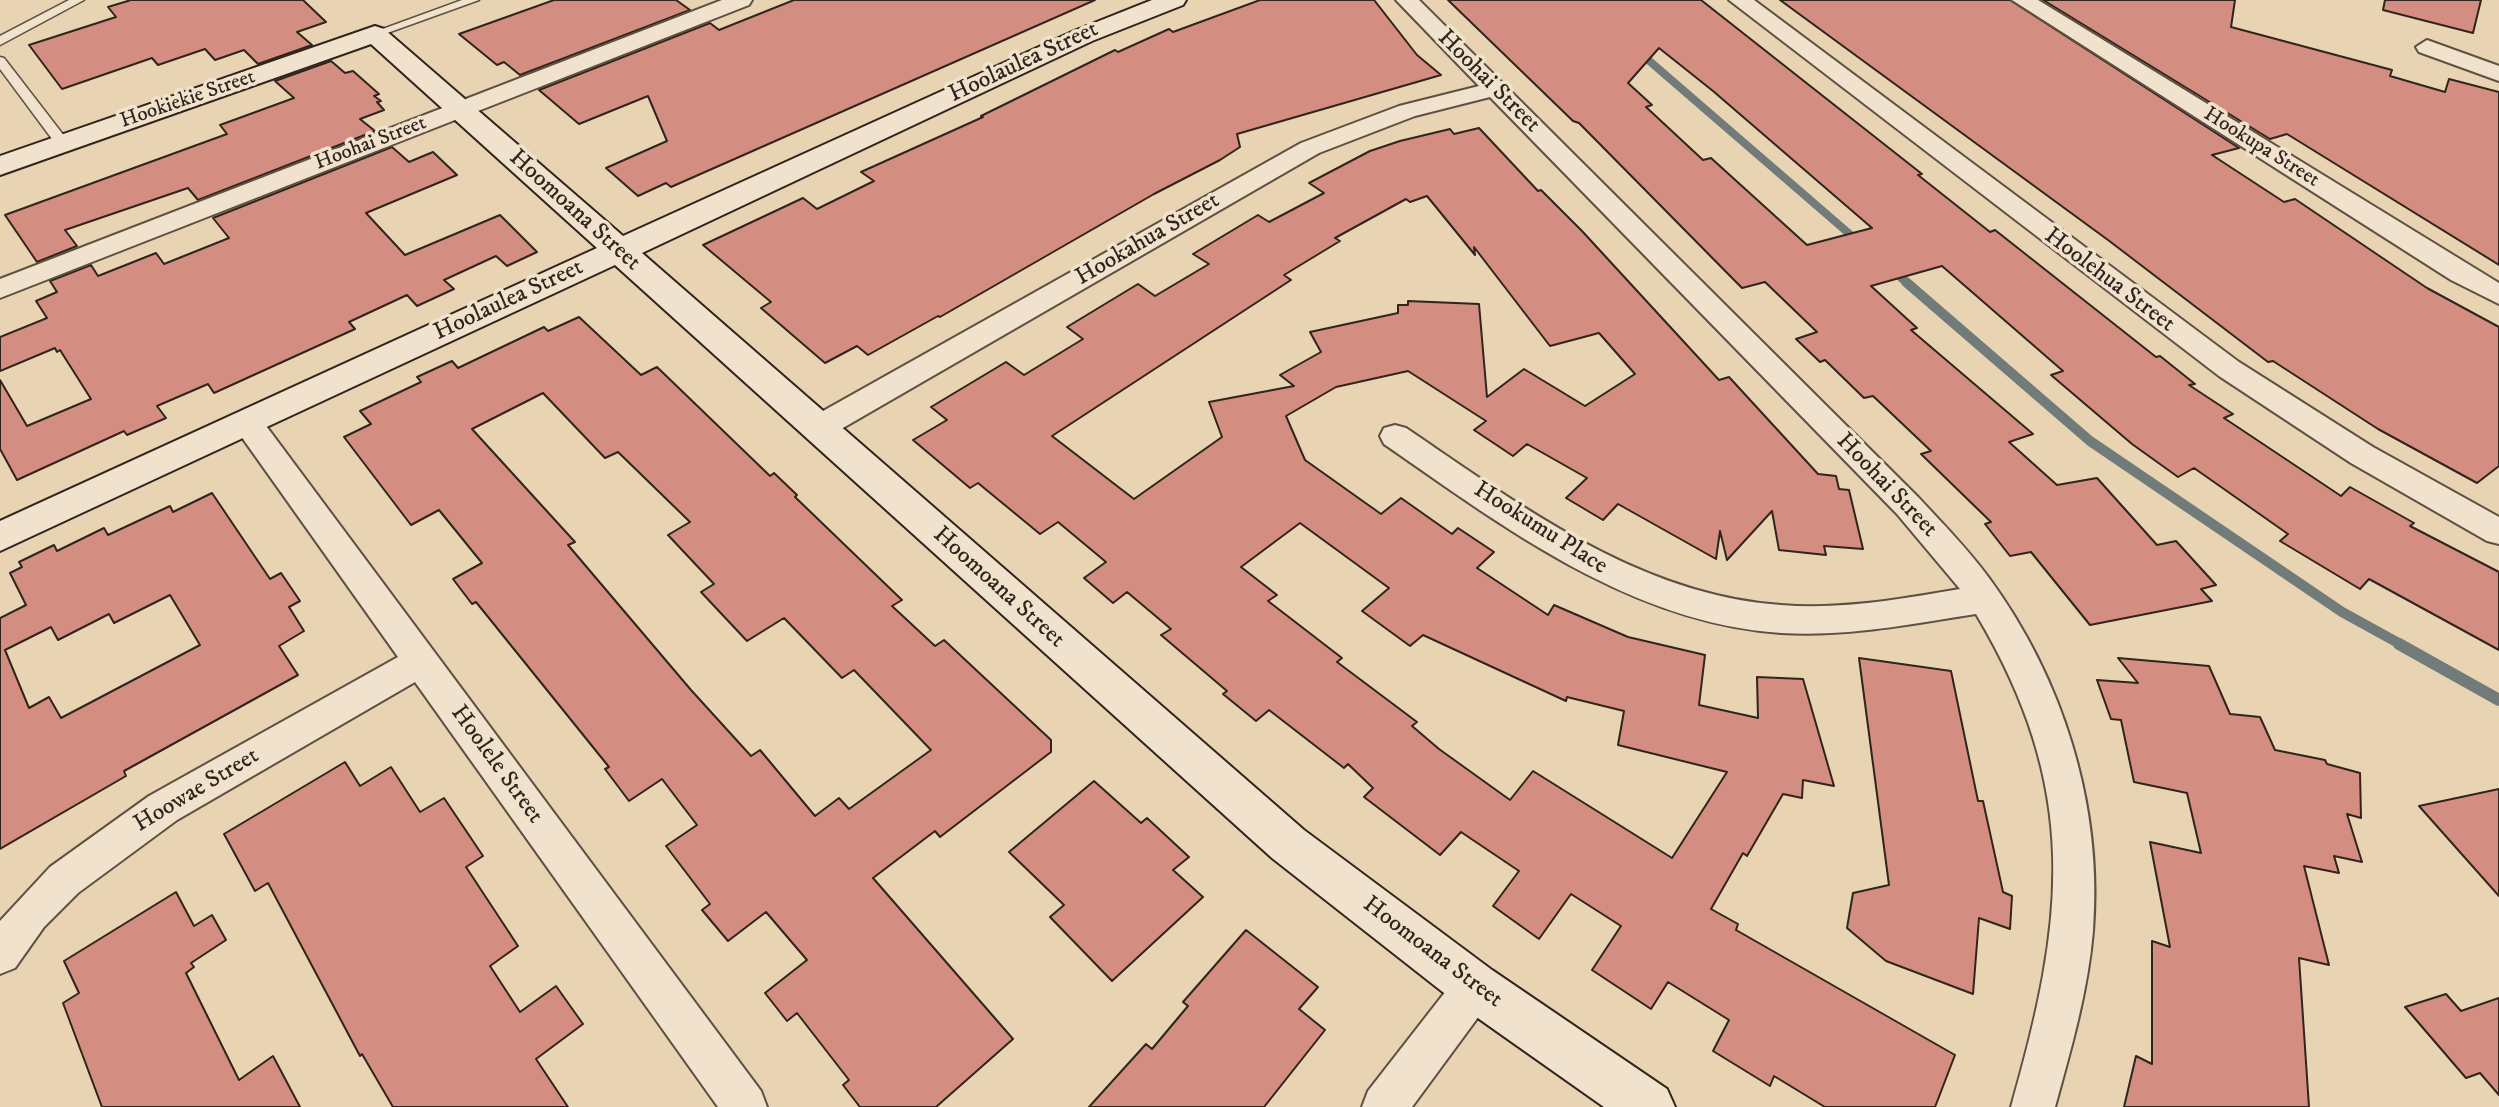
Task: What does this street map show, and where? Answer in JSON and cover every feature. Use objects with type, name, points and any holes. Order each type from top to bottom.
[{"type":"street","name":"Hoohai Street","points":[[0,289],[741,0]]},
{"type":"street","name":"Hoolaulea Street","points":[[0,537],[1093,31],[1174,0]]},
{"type":"street","name":"Hoohai Street","points":[[1407,0],[1908,506],[1985,599],[2027,673],[2051,728],[2064,782],[2072,835],[2075,883],[2072,932],[2060,1007],[2033,1107]]},
{"type":"street","name":"Hoolehua Street","points":[[1740,0],[2229,369],[2362,455],[2499,532]]},
{"type":"street","name":"Hookupa Street","points":[[2023,0],[2449,267],[2499,295]]},
{"type":"street","name":"Hoomoana Street","points":[[375,34],[1288,844],[1475,987],[1649,1107]]},
{"type":"street","name":"Hookiekie Street","points":[[0,166],[375,34]]},
{"type":"street","points":[[2427,47],[2499,74]]},
{"type":"street","name":"Hookahua Street","points":[[818,428],[1310,148],[1397,114],[1495,89]]},
{"type":"street","name":"Hoolele Street","points":[[247,422],[745,1107]]},
{"type":"street","name":"Hookumu Place","points":[[1395,436],[1553,542],[1617,577],[1660,593],[1725,611],[1778,619],[1835,620],[1985,599]]},
{"type":"street","name":"Hoowae Street","points":[[0,954],[30,914],[64,880],[103,849],[163,808],[421,661]]},
{"type":"street","points":[[1384,1107],[1475,987]]},
{"type":"lane","points":[[0,41],[78,0]]},
{"type":"lane","points":[[375,34],[472,0]]},
{"type":"lane","points":[[0,61],[63,144]]},
{"type":"building","points":[[131,0],[303,0],[326,22],[297,32],[312,45],[258,64],[244,50],[215,60],[205,49],[158,65],[152,58],[62,89],[29,45],[116,17],[108,7]]},
{"type":"building","points":[[554,0],[676,0],[690,10],[520,75],[504,62],[497,65],[459,34]]},
{"type":"building","points":[[794,0],[1095,0],[671,187],[666,183],[638,196],[606,168],[667,141],[648,96],[579,124],[539,90],[710,23],[719,30]]},
{"type":"building","points":[[1260,0],[1374,0],[1417,55],[1441,75],[1237,134],[1240,147],[1220,160],[1154,194],[940,317],[868,355],[857,346],[825,363],[761,308],[771,302],[703,245],[803,198],[817,209],[874,181],[861,172],[983,117],[981,116],[1115,50],[1118,52],[1169,29],[1173,32]]},
{"type":"building","points":[[1448,0],[1701,0],[1922,174],[1918,175],[1990,232],[1995,230],[2156,357],[2160,356],[2195,384],[2189,385],[2233,414],[2224,418],[2341,496],[2350,487],[2414,523],[2410,526],[2499,572],[2499,650],[2369,579],[2360,589],[2280,541],[2288,534],[2194,468],[2178,477],[2132,444],[2051,375],[2063,371],[1942,266],[1871,286],[1917,328],[1911,330],[2033,434],[2009,442],[2057,485],[2097,478],[2157,545],[2176,541],[2216,585],[2201,589],[2212,601],[2090,625],[2031,552],[2010,556],[1985,524],[1991,522],[1921,454],[1931,451],[1873,396],[1864,398],[1825,360],[1820,362],[1796,339],[1817,332],[1765,282],[1742,288],[1579,123],[1573,121]],"holes":[[[1659,48],[1872,228],[1807,245],[1711,158],[1703,160],[1646,107],[1652,105],[1628,83]]]},
{"type":"building","points":[[1780,0],[2010,0],[2239,148],[2212,155],[2284,202],[2295,199],[2427,288],[2499,327],[2499,466],[2477,483],[2378,429],[2273,361],[2268,362],[2108,240]]},
{"type":"building","points":[[2043,0],[2235,0],[2231,27],[2392,70],[2390,76],[2445,92],[2449,79],[2499,92],[2499,265],[2287,134],[2270,139]]},
{"type":"building","points":[[2385,0],[2481,0],[2473,33],[2383,10]]},
{"type":"building","points":[[331,61],[345,73],[353,71],[379,94],[374,96],[381,101],[377,102],[384,110],[360,119],[375,131],[198,200],[188,188],[65,230],[77,246],[37,262],[5,215],[227,134],[220,125],[294,98],[275,81]]},
{"type":"building","points":[[1479,128],[1538,191],[1541,190],[1582,231],[1719,380],[1729,377],[1818,474],[1836,476],[1839,489],[1849,490],[1863,549],[1824,546],[1826,555],[1779,550],[1772,511],[1727,560],[1720,531],[1716,559],[1618,504],[1603,520],[1566,498],[1587,478],[1527,444],[1513,456],[1474,430],[1486,421],[1408,371],[1336,387],[1286,416],[1305,460],[1381,514],[1401,498],[1452,534],[1458,528],[1494,552],[1477,568],[1548,615],[1554,605],[1628,637],[1705,655],[1699,705],[1758,718],[1757,677],[1803,679],[1834,786],[1803,780],[1802,798],[1783,794],[1747,856],[1743,853],[1711,909],[1738,924],[1736,930],[1955,1055],[1935,1107],[1825,1107],[1774,1076],[1770,1086],[1713,1051],[1729,1020],[1668,982],[1651,1009],[1592,970],[1621,926],[1571,894],[1539,939],[1493,906],[1519,871],[1461,832],[1440,855],[1364,797],[1373,788],[1348,764],[1344,768],[1269,710],[1256,721],[1223,694],[1227,691],[1161,635],[1171,629],[1127,592],[1113,603],[1084,578],[1106,562],[1058,522],[1040,534],[978,483],[970,488],[913,440],[947,420],[931,407],[1006,362],[1024,375],[1083,339],[1067,327],[1138,284],[1155,296],[1209,264],[1193,254],[1258,215],[1269,222],[1324,193],[1309,183],[1370,151],[1450,129],[1454,134]],"holes":[[[1427,196],[1475,255],[1474,247],[1550,346],[1599,333],[1635,374],[1585,406],[1524,369],[1487,397],[1479,304],[1408,301],[1408,305],[1398,305],[1398,313],[1310,332],[1321,352],[1280,375],[1294,386],[1209,402],[1222,437],[1134,499],[1052,436],[1291,280],[1284,275],[1340,241],[1335,238],[1406,199],[1410,202]],[[1300,523],[1389,588],[1362,611],[1410,646],[1423,635],[1566,701],[1567,697],[1624,711],[1618,745],[1727,772],[1672,858],[1533,771],[1510,800],[1439,749],[1412,726],[1417,722],[1337,662],[1342,658],[1268,601],[1277,595],[1241,567]]]},
{"type":"building","points":[[392,147],[409,162],[433,152],[457,175],[366,213],[405,255],[500,215],[537,252],[507,266],[496,256],[444,280],[454,289],[417,306],[407,295],[349,322],[355,329],[214,393],[208,384],[157,406],[166,418],[127,435],[124,431],[17,480],[0,449],[0,380],[27,426],[91,399],[60,350],[57,352],[55,348],[0,371],[0,337],[47,318],[36,301],[57,292],[50,281],[91,265],[98,276],[156,253],[164,264],[229,238],[213,218]]},
{"type":"building","points":[[579,317],[641,375],[657,367],[770,476],[774,473],[797,495],[795,497],[902,600],[892,606],[935,646],[944,640],[1051,740],[1051,752],[940,837],[935,831],[873,878],[1013,1039],[936,1107],[860,1107],[843,1085],[849,1080],[797,1013],[787,1021],[765,993],[807,960],[766,912],[728,941],[702,910],[710,904],[666,846],[697,825],[662,779],[629,801],[605,769],[609,767],[476,602],[472,604],[453,579],[482,563],[439,510],[411,525],[344,437],[371,424],[360,411],[421,382],[417,377],[452,361],[458,368],[544,327],[548,331]],"holes":[[[543,393],[605,458],[618,452],[690,522],[668,535],[714,584],[701,592],[747,641],[784,618],[842,678],[854,670],[931,750],[849,809],[839,798],[815,816],[760,750],[751,756],[691,690],[568,545],[575,542],[472,429]]]},
{"type":"building","points":[[212,493],[270,579],[281,573],[300,601],[289,607],[304,631],[279,646],[298,675],[124,771],[126,776],[0,849],[0,618],[26,605],[10,573],[22,567],[19,562],[54,545],[57,551],[104,528],[108,535],[170,506],[173,512]],"holes":[[[170,595],[200,645],[61,718],[49,697],[29,708],[5,650],[51,627],[58,640],[109,614],[114,623]]]},
{"type":"building","points":[[1859,658],[1951,671],[1978,801],[1983,801],[2003,892],[2012,896],[2010,929],[1979,918],[1973,994],[1886,961],[1847,928],[1853,893],[1889,885]]},
{"type":"building","points":[[2118,658],[2209,666],[2230,714],[2260,717],[2275,750],[2325,760],[2327,764],[2360,773],[2361,818],[2347,814],[2362,862],[2334,856],[2339,873],[2304,866],[2329,965],[2299,958],[2309,1107],[2124,1107],[2136,1056],[2152,1064],[2152,941],[2170,947],[2150,842],[2201,853],[2187,793],[2134,782],[2121,720],[2111,719],[2097,680],[2138,683]]},
{"type":"building","points":[[345,762],[360,786],[391,767],[420,812],[444,798],[483,856],[466,867],[518,946],[490,966],[520,1012],[556,986],[583,1024],[536,1059],[568,1107],[393,1107],[362,1054],[360,1056],[268,883],[255,891],[224,834]]},
{"type":"building","points":[[1094,781],[1141,823],[1147,818],[1189,857],[1173,870],[1203,897],[1112,981],[1050,917],[1064,905],[1009,852]]},
{"type":"building","points":[[2499,789],[2499,896],[2419,806]]},
{"type":"building","points":[[176,892],[194,926],[212,915],[226,940],[191,963],[194,967],[186,973],[239,1080],[273,1056],[300,1107],[102,1107],[63,1003],[79,993],[64,961]]},
{"type":"building","points":[[1246,930],[1318,987],[1299,1009],[1325,1030],[1264,1107],[1089,1107],[1146,1044],[1152,1049],[1188,1006],[1183,1002]]},
{"type":"building","points":[[2446,994],[2461,1011],[2499,998],[2499,1095],[2480,1073],[2466,1078],[2405,1007]]},
{"type":"waterway","points":[[1639,52],[1860,243]]},
{"type":"waterway","points":[[1891,269],[1908,284]]},
{"type":"waterway","points":[[1906,282],[2090,441],[2342,612],[2402,645]]},
{"type":"waterway","points":[[2399,644],[2499,700]]}]
